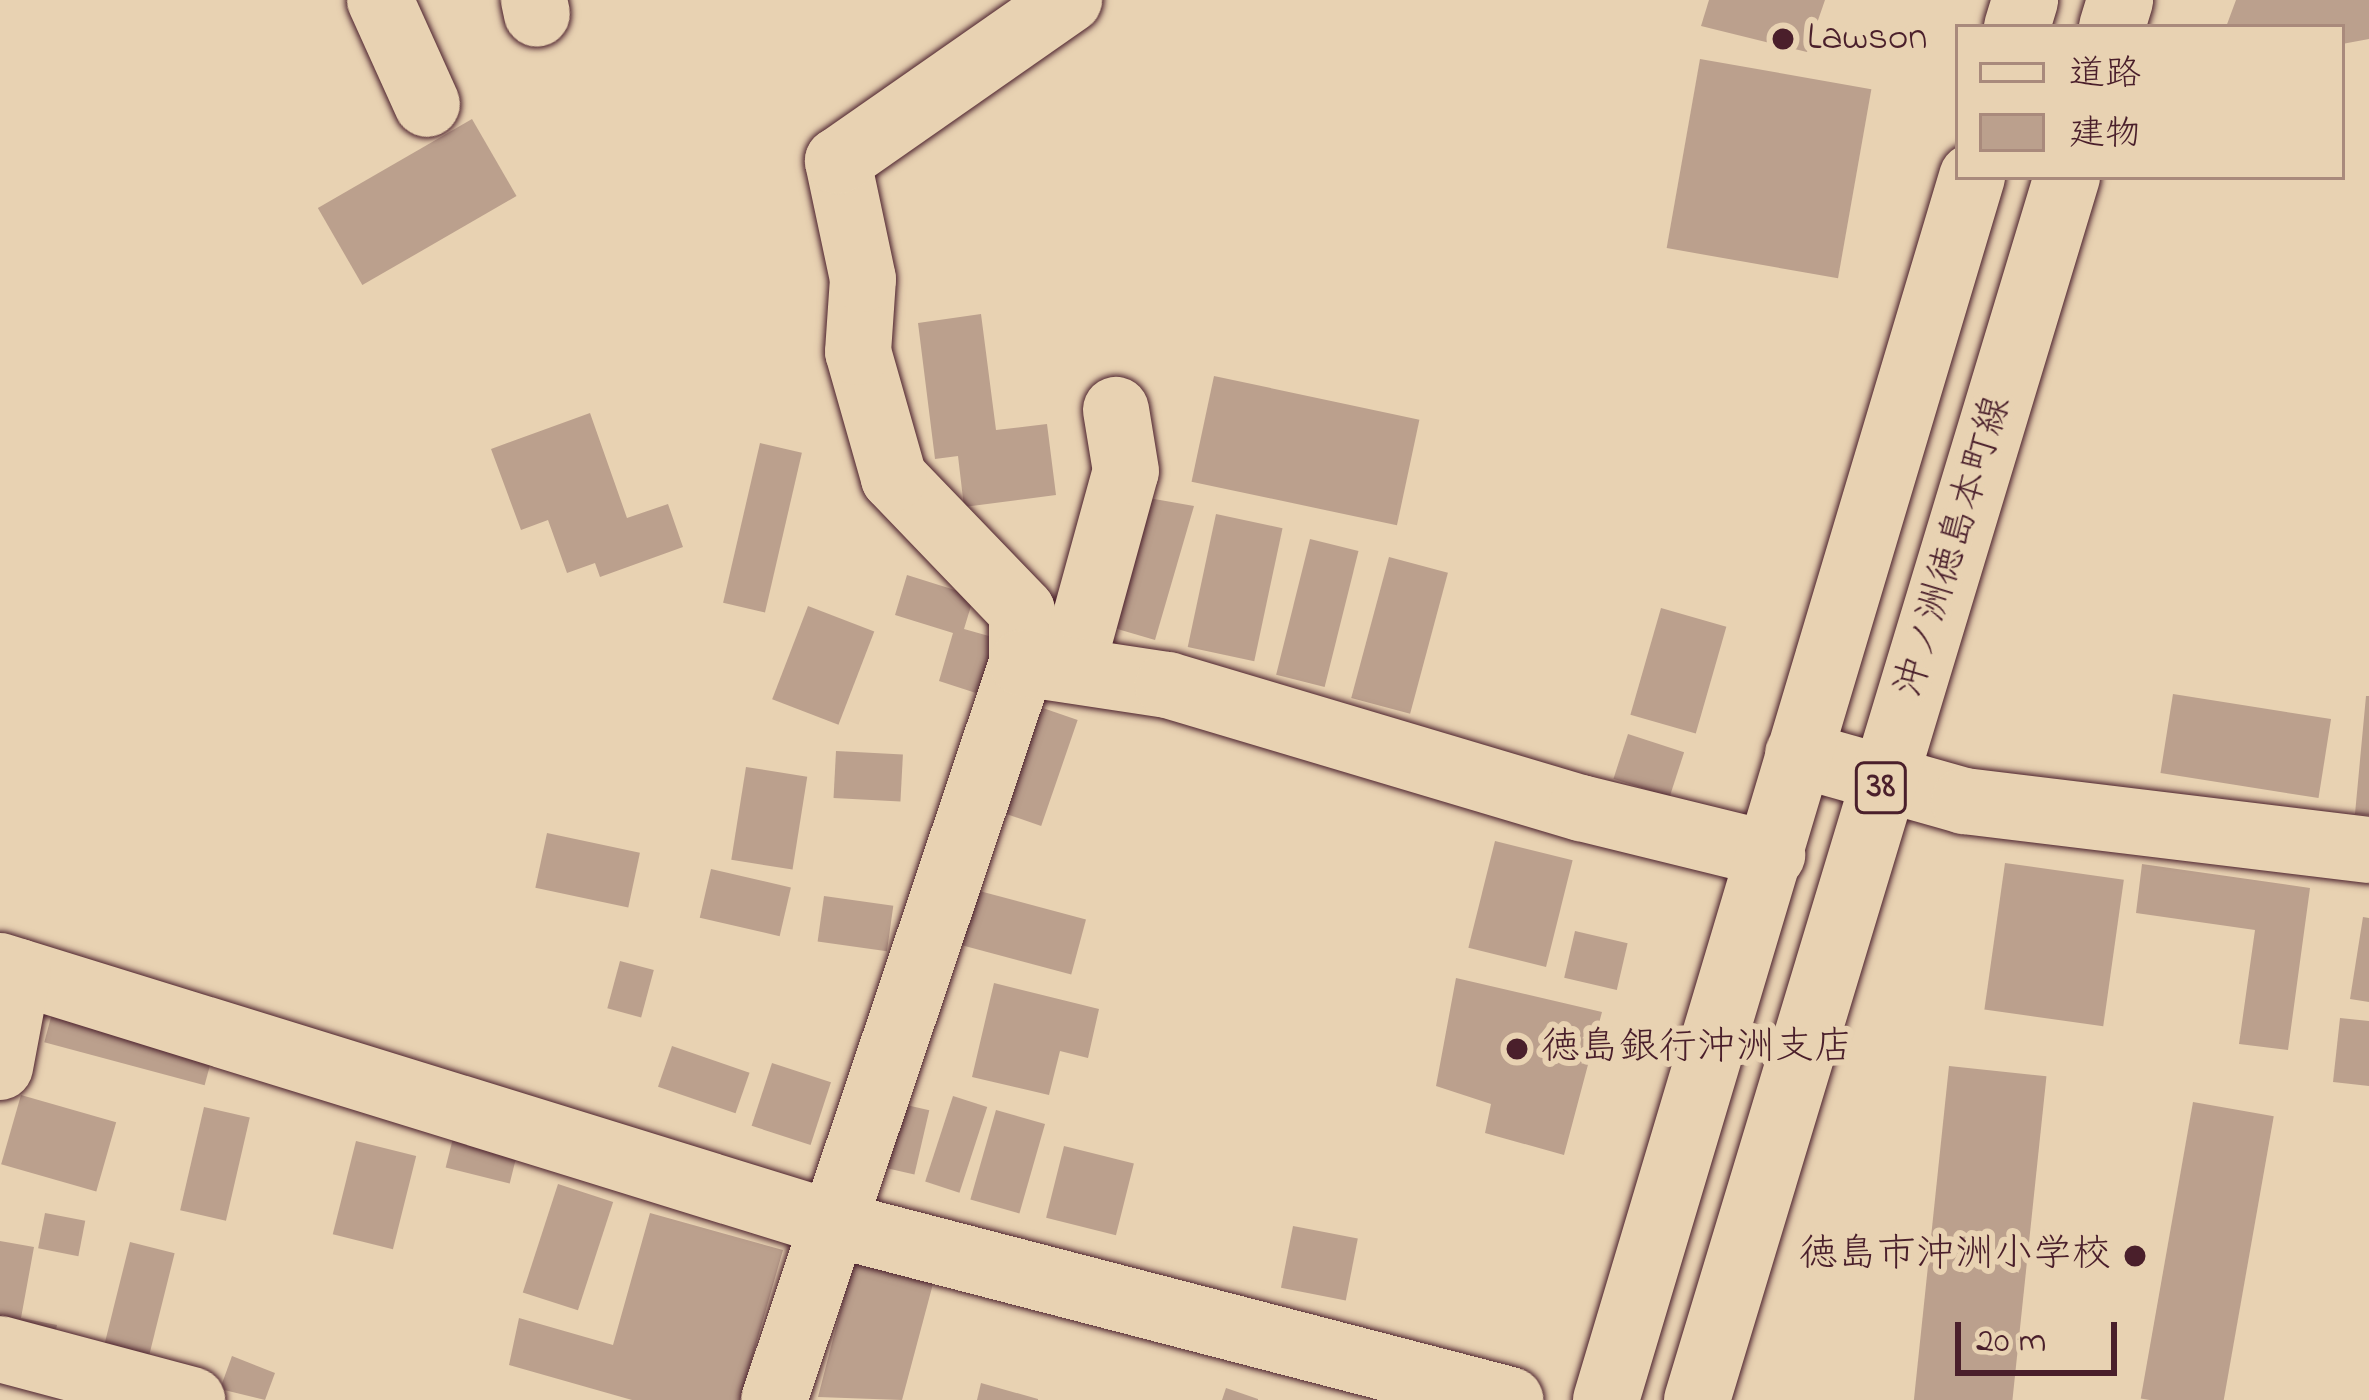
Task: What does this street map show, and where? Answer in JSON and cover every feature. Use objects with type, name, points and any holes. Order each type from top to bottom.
[{"type":"street","points":[[380,0],[427,104]]},
{"type":"street","points":[[1046,666],[1022,611],[894,478],[859,352],[863,279],[838,161],[1069,0]]},
{"type":"street","name":"38","points":[[1606,1400],[1971,180]]},
{"type":"street","name":"沖ノ洲徳島本町線","points":[[1697,1400],[2066,180]]},
{"type":"street","points":[[774,1400],[834,1224],[1046,666],[1126,471],[1116,410]]},
{"type":"street","points":[[1046,666],[1168,685],[1581,808],[1772,855]]},
{"type":"street","points":[[1798,754],[1964,801],[2369,850]]},
{"type":"street","points":[[0,1067],[9,969],[834,1224],[1510,1400]]},
{"type":"street","points":[[0,1349],[192,1400]]},
{"type":"building","name":"Lawson","points":[[1709,0],[1825,0],[1807,52],[1701,26]]},
{"type":"building","points":[[2236,0],[2369,0],[2369,39],[2345,43],[2345,24],[2227,24]]},
{"type":"building","points":[[1700,59],[1871,89],[1838,278],[1667,248]]},
{"type":"building","points":[[472,119],[516,196],[362,285],[318,208]]},
{"type":"building","points":[[981,314],[996,430],[1047,424],[1056,495],[964,507],[958,456],[935,459],[918,323]]},
{"type":"building","points":[[1214,376],[1419,420],[1397,525],[1192,482]]},
{"type":"building","points":[[590,413],[627,518],[668,504],[683,547],[600,577],[595,563],[567,573],[548,520],[521,530],[491,449]]},
{"type":"building","points":[[760,443],[802,453],[765,612],[723,603]]},
{"type":"building","points":[[1143,497],[1194,506],[1155,640],[1114,628]]},
{"type":"building","points":[[1216,514],[1283,528],[1254,661],[1188,647]]},
{"type":"building","points":[[1310,539],[1359,551],[1325,687],[1276,675]]},
{"type":"building","points":[[1389,557],[1448,573],[1410,714],[1351,698]]},
{"type":"building","points":[[907,575],[974,596],[964,629],[996,638],[979,694],[939,681],[953,633],[895,615]]},
{"type":"building","points":[[808,606],[874,631],[838,725],[772,699]]},
{"type":"building","points":[[1661,608],[1726,627],[1696,733],[1630,715]]},
{"type":"building","points":[[2173,694],[2331,719],[2319,798],[2160,773]]},
{"type":"building","points":[[2369,696],[2369,815],[2355,814]]},
{"type":"building","points":[[1037,706],[1078,720],[1041,826],[1001,812]]},
{"type":"building","points":[[1628,734],[1684,752],[1670,797],[1613,779]]},
{"type":"building","points":[[836,751],[903,755],[900,801],[834,798]]},
{"type":"building","points":[[746,767],[807,777],[793,870],[731,860]]},
{"type":"building","points":[[547,833],[640,853],[628,908],[535,888]]},
{"type":"building","points":[[1495,841],[1573,860],[1546,967],[1468,948]]},
{"type":"building","points":[[2005,863],[2124,880],[2103,1026],[1984,1010]]},
{"type":"building","points":[[2142,864],[2310,888],[2288,1050],[2239,1044],[2255,930],[2136,913]]},
{"type":"building","points":[[711,869],[791,887],[780,936],[700,918]]},
{"type":"building","points":[[972,889],[1086,920],[1071,975],[957,944]]},
{"type":"building","points":[[824,896],[893,906],[887,951],[818,942]]},
{"type":"building","points":[[2363,917],[2369,918],[2369,1002],[2350,999]]},
{"type":"building","points":[[1575,931],[1628,943],[1617,990],[1564,978]]},
{"type":"building","points":[[620,961],[654,970],[641,1017],[607,1008]]},
{"type":"building","name":"徳島銀行沖洲支店","points":[[1456,978],[1602,1012],[1564,1155],[1485,1133],[1491,1104],[1436,1086]]},
{"type":"building","points":[[994,983],[1099,1009],[1088,1058],[1060,1051],[1049,1095],[972,1077]]},
{"type":"building","points":[[58,991],[218,1034],[205,1085],[44,1042]]},
{"type":"building","points":[[2340,1018],[2369,1021],[2369,1086],[2333,1082]]},
{"type":"building","points":[[672,1046],[750,1073],[736,1113],[658,1087]]},
{"type":"building","points":[[772,1063],[831,1082],[811,1145],[752,1126]]},
{"type":"building","points":[[1949,1066],[2046,1076],[2012,1400],[1914,1400]]},
{"type":"building","points":[[21,1095],[116,1122],[96,1191],[1,1164]]},
{"type":"building","points":[[953,1096],[987,1107],[959,1193],[925,1182]]},
{"type":"building","points":[[2193,1102],[2274,1116],[2224,1400],[2141,1398]]},
{"type":"building","points":[[902,1104],[929,1110],[914,1175],[887,1168]]},
{"type":"building","points":[[204,1107],[250,1118],[226,1221],[180,1210]]},
{"type":"building","points":[[996,1110],[1045,1124],[1019,1213],[970,1199]]},
{"type":"building","points":[[457,1122],[521,1138],[510,1184],[446,1168]]},
{"type":"building","points":[[356,1141],[416,1156],[393,1249],[333,1234]]},
{"type":"building","points":[[1064,1146],[1134,1163],[1116,1235],[1046,1218]]},
{"type":"building","points":[[558,1184],[613,1202],[578,1310],[523,1292]]},
{"type":"building","points":[[45,1213],[85,1221],[78,1256],[38,1248]]},
{"type":"building","points":[[650,1213],[783,1250],[740,1400],[632,1400],[509,1365],[519,1318],[613,1345]]},
{"type":"building","points":[[1293,1226],[1358,1239],[1346,1300],[1281,1288]]},
{"type":"building","points":[[0,1241],[34,1247],[21,1318],[57,1325],[52,1349],[0,1340]]},
{"type":"building","points":[[130,1242],[175,1253],[147,1365],[102,1354]]},
{"type":"building","points":[[854,1258],[934,1280],[902,1400],[818,1397]]},
{"type":"building","points":[[232,1356],[275,1373],[265,1400],[220,1389]]},
{"type":"building","points":[[981,1383],[1038,1399],[1038,1400],[977,1400]]},
{"type":"building","points":[[1226,1388],[1258,1399],[1258,1400],[1222,1400]]},
{"type":"place","name":"Lawson","points":[[1783,39]]},
{"type":"place","name":"徳島銀行沖洲支店","points":[[1517,1049]]},
{"type":"place","name":"徳島市沖洲小学校","points":[[2135,1256]]}]
